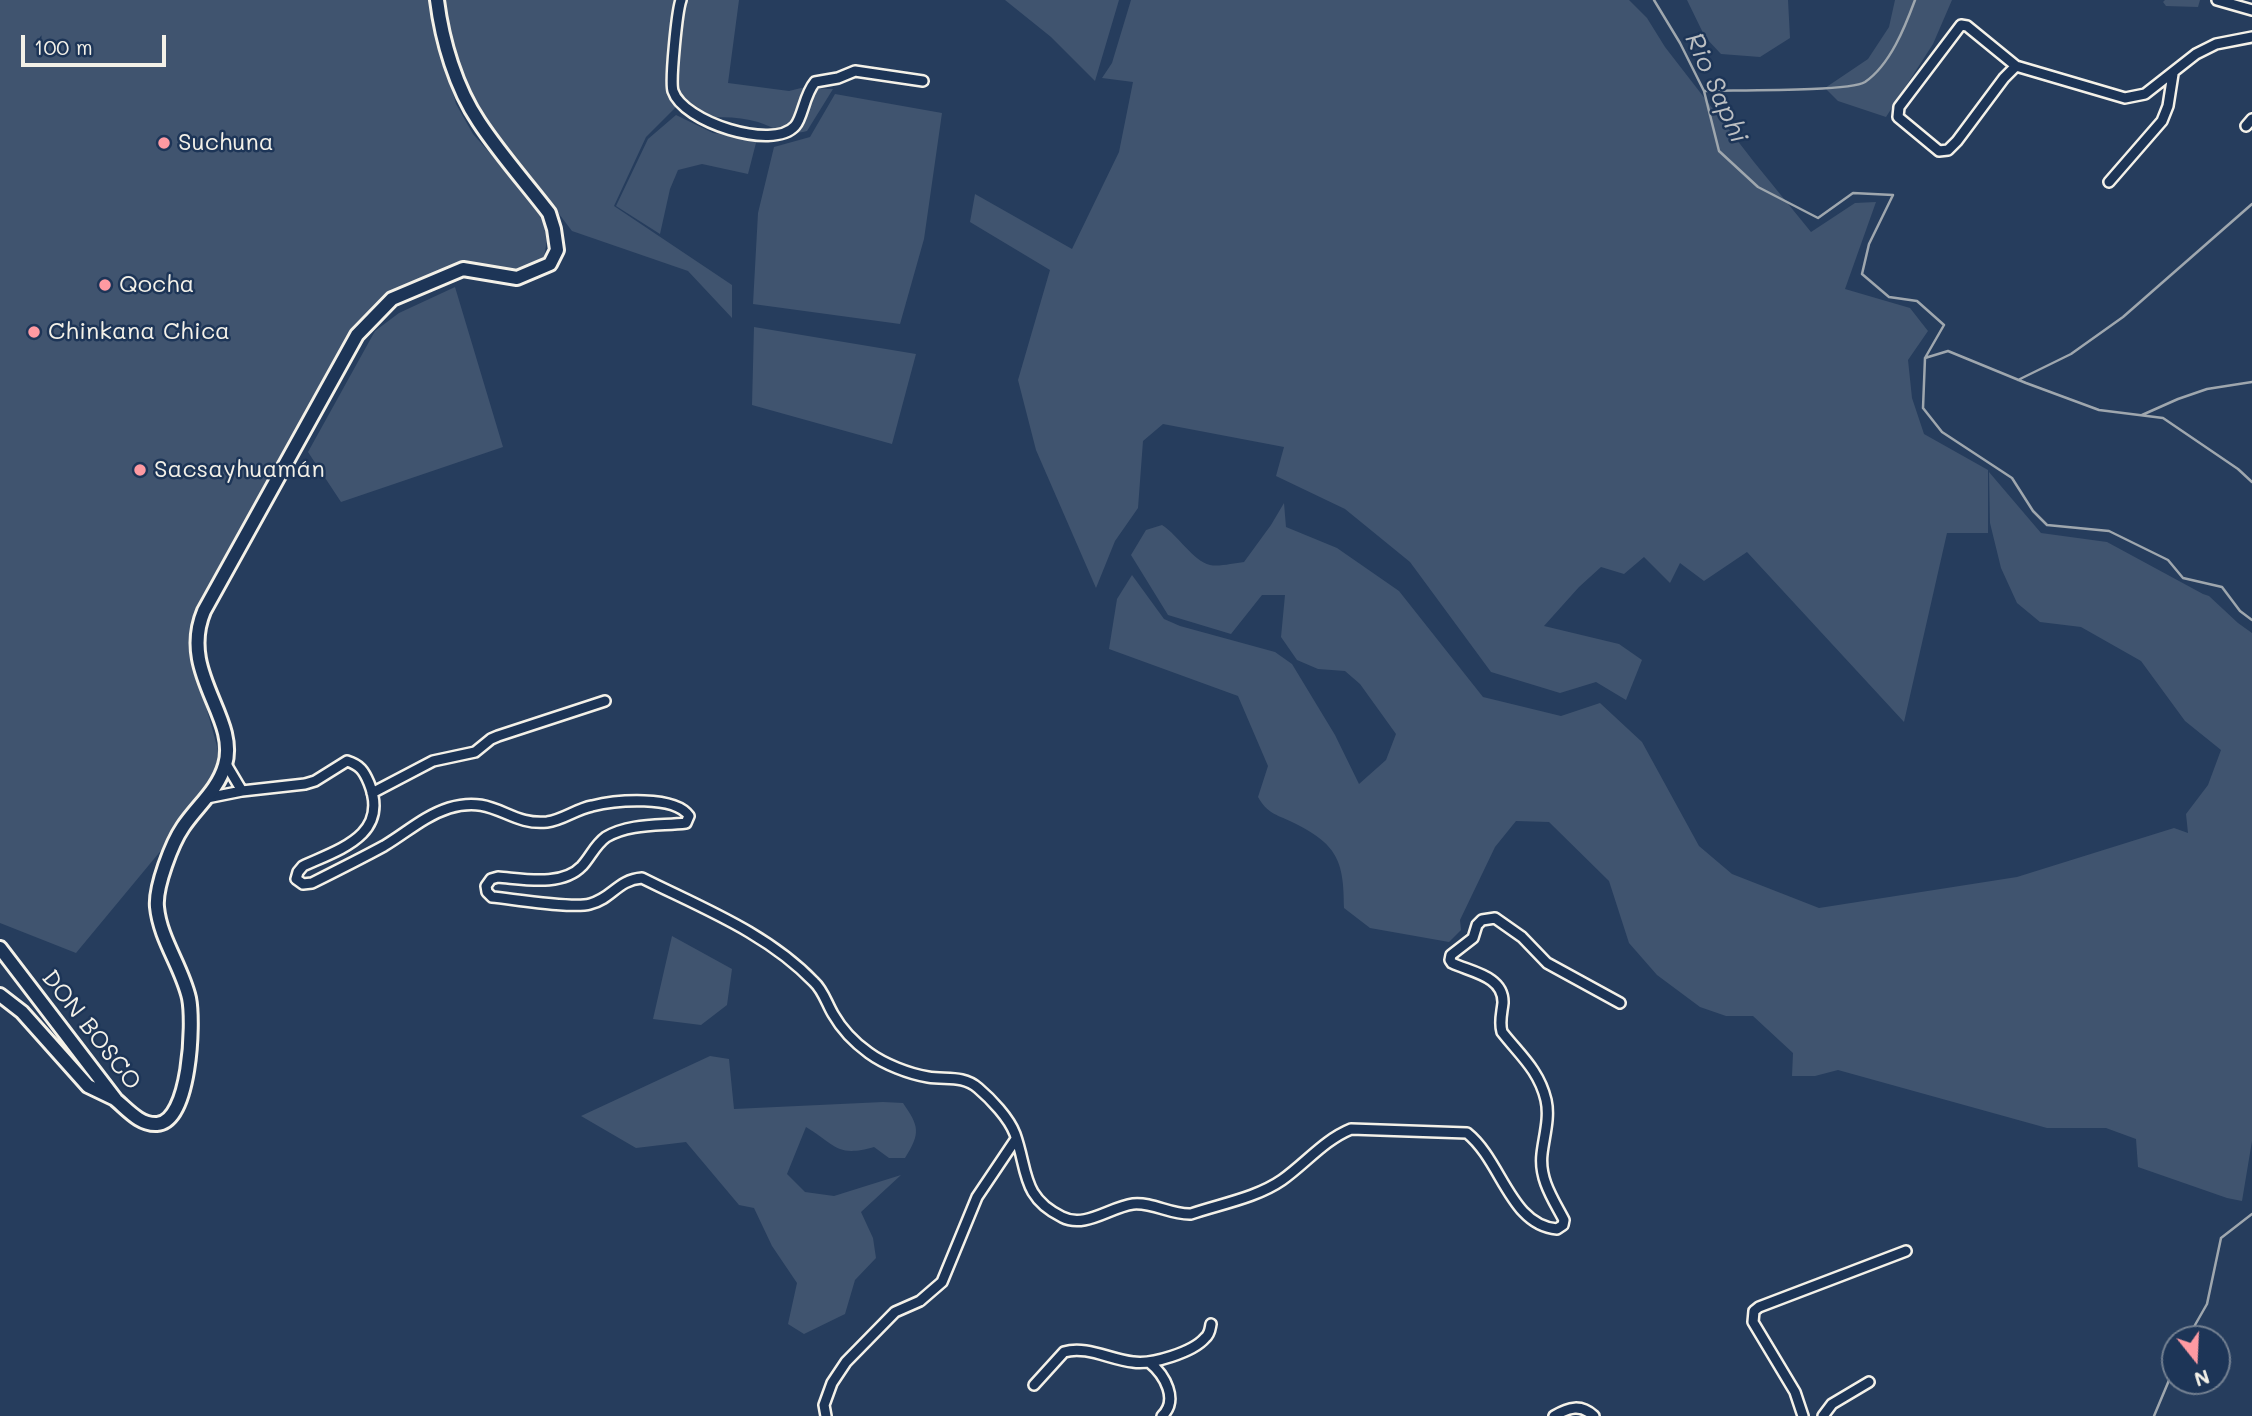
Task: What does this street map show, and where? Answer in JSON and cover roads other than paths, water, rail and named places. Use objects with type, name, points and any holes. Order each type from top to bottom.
[{"type":"street","points":[[242,791],[226,764],[225,737],[198,656],[196,640],[199,623],[357,335],[392,299],[463,270],[517,278],[550,264],[557,250],[549,213],[479,122],[465,98],[439,18],[437,0]]},
{"type":"street","points":[[681,0],[673,89],[681,104],[717,126],[759,134],[782,135],[796,125],[807,92],[815,82],[838,78],[855,71],[923,81]]},
{"type":"street","points":[[2217,0],[2244,3],[2252,10]]},
{"type":"street","points":[[2016,66],[1948,150],[1939,150],[1898,117],[1899,107],[1961,25],[1967,26],[2016,66],[2125,98],[2146,94],[2196,54],[2216,44],[2252,37]]},
{"type":"street","points":[[2109,182],[2162,121],[2168,106],[2173,74]]},
{"type":"street","points":[[373,793],[433,761],[475,752],[491,738],[605,701]]},
{"type":"street","points":[[207,798],[305,784],[347,761],[357,764],[364,772],[373,793],[374,814],[369,826],[349,844],[303,866],[296,879],[303,884],[312,883],[385,845],[420,821],[445,809],[464,804],[494,807],[511,816],[545,822],[594,806],[622,802],[679,806],[689,816],[686,823],[649,825],[608,836],[596,845],[579,869],[568,876],[544,880],[498,877],[491,879],[486,886],[487,892],[492,897],[586,905],[605,900],[629,879],[642,878],[754,934],[792,961],[817,984],[835,1017],[850,1036],[870,1054],[905,1071],[929,1077],[964,1080],[978,1087],[1009,1123],[1034,1197],[1062,1217],[1075,1221],[1086,1220],[1133,1204],[1178,1214],[1191,1214],[1268,1188],[1282,1180],[1336,1135],[1351,1129],[1467,1133],[1481,1146],[1494,1165],[1520,1211],[1537,1223],[1557,1228],[1563,1225],[1564,1220],[1542,1174],[1541,1156],[1548,1111],[1539,1082],[1522,1053],[1502,1032],[1503,996],[1500,988],[1481,973],[1452,963],[1451,955],[1474,938],[1477,925],[1482,920],[1495,918],[1522,937],[1547,963],[1620,1003]]},
{"type":"street","name":"DON BOSCO","points":[[0,948],[116,1100],[141,1121],[157,1124],[169,1119],[178,1107],[188,1058],[191,1023],[188,998],[157,908],[158,890],[182,828],[207,798],[226,764]]},
{"type":"street","points":[[0,995],[22,1012],[88,1086],[116,1100]]},
{"type":"street","points":[[826,1416],[824,1405],[832,1383],[845,1362],[895,1312],[920,1301],[942,1282],[977,1197],[1016,1139]]},
{"type":"street","points":[[1803,1416],[1795,1392],[1753,1322],[1754,1311],[1906,1251]]},
{"type":"street","points":[[1034,1385],[1057,1357],[1071,1350],[1135,1363],[1150,1362],[1199,1344],[1208,1337],[1211,1324]]},
{"type":"street","points":[[1150,1362],[1162,1375],[1171,1399],[1171,1405],[1162,1416]]},
{"type":"street","points":[[1823,1416],[1832,1404],[1869,1382]]},
{"type":"street","points":[[1554,1416],[1580,1407],[1594,1416]]},
{"type":"waterway","name":"Rio Saphi","points":[[1654,0],[1704,91],[1719,151],[1758,187],[1818,218],[1853,193],[1893,195],[1869,244],[1862,274],[1889,297],[1917,301],[1944,325],[1925,358],[1923,408],[1942,432],[2012,478],[2033,511],[2047,525],[2109,531],[2168,560],[2183,578],[2222,587],[2240,611],[2252,620]]},
{"type":"waterway","points":[[1704,91],[1814,89],[1865,82],[1889,56],[1915,0]]},
{"type":"waterway","points":[[2018,380],[2071,354],[2123,317],[2252,204]]},
{"type":"waterway","points":[[1925,358],[1948,351],[2099,410],[2163,418],[2238,469],[2252,482]]},
{"type":"waterway","points":[[2142,415],[2207,389],[2252,382]]},
{"type":"waterway","points":[[2195,1325],[2207,1304],[2221,1238],[2252,1214]]},
{"type":"waterway","points":[[2154,1416],[2163,1395]]},
{"type":"place","name":"Suchuna","points":[[164,143]]},
{"type":"place","name":"Qocha","points":[[105,285]]},
{"type":"place","name":"Chinkana Chica","points":[[34,332]]},
{"type":"place","name":"Sacsayhuamán","points":[[140,470]]}]
